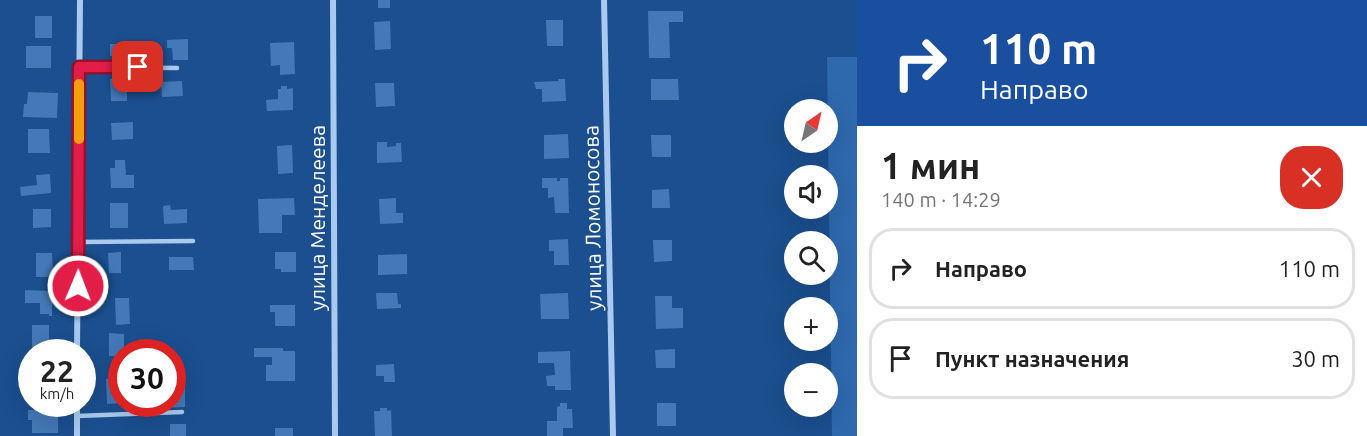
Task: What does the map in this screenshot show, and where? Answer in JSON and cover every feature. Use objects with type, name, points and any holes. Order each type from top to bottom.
[{"type":"street","points":[[78,339],[80,0]]},
{"type":"street","name":"улица Менделеева","points":[[333,0],[334,436]]},
{"type":"street","name":"улица Ломоносова","points":[[604,0],[614,436]]},
{"type":"street","points":[[77,417],[77,436]]},
{"type":"lane","points":[[79,67],[177,68]]},
{"type":"lane","points":[[78,242],[193,241]]},
{"type":"shaded area","points":[[827,57],[857,57],[857,436],[832,436],[832,417],[838,417],[838,363],[831,363],[831,351],[838,351],[838,297],[830,297],[830,285],[838,285],[838,231],[829,231],[829,219],[838,219],[838,165],[828,165],[828,153],[838,153],[838,99],[828,99]]},
{"type":"building","points":[[378,0],[390,0],[390,8],[378,8]]},
{"type":"building","points":[[648,11],[683,11],[683,22],[669,22],[670,58],[649,58]]},
{"type":"building","points":[[35,16],[52,16],[52,38],[35,38]]},
{"type":"building","points":[[546,20],[563,20],[563,46],[547,46]]},
{"type":"building","points":[[390,21],[391,49],[375,50],[374,22]]},
{"type":"building","points":[[188,39],[188,60],[173,60],[172,48],[167,48],[167,40]]},
{"type":"building","points":[[294,42],[295,74],[280,75],[280,65],[271,66],[270,43]]},
{"type":"building","points":[[110,44],[143,44],[143,56],[110,56]]},
{"type":"building","points":[[26,46],[51,46],[51,68],[26,68]]},
{"type":"building","points":[[110,79],[127,79],[127,101],[111,101]]},
{"type":"building","points":[[558,79],[565,79],[566,101],[542,102],[542,89],[536,89],[534,82],[559,81]]},
{"type":"building","points":[[651,79],[678,79],[679,100],[651,100]]},
{"type":"building","points":[[182,81],[183,96],[162,97],[161,82]]},
{"type":"building","points":[[375,83],[394,83],[395,106],[376,107]]},
{"type":"building","points":[[281,86],[287,86],[287,89],[293,88],[293,110],[267,111],[266,100],[278,99],[278,89],[281,89]]},
{"type":"building","points":[[28,92],[58,93],[57,118],[23,117]]},
{"type":"building","points":[[133,122],[133,139],[112,140],[111,123]]},
{"type":"building","points":[[28,129],[49,129],[50,153],[28,153]]},
{"type":"building","points":[[568,134],[569,158],[544,159],[544,135]]},
{"type":"building","points":[[651,135],[671,135],[671,157],[652,157]]},
{"type":"building","points":[[377,142],[387,142],[387,147],[401,143],[402,162],[377,163]]},
{"type":"building","points":[[292,145],[293,173],[278,174],[277,146]]},
{"type":"building","points":[[115,160],[125,160],[126,175],[134,175],[134,188],[111,188],[110,168],[115,168]]},
{"type":"building","points":[[50,174],[51,193],[21,196],[20,187],[37,185],[36,175]]},
{"type":"building","points":[[542,178],[557,178],[557,181],[560,181],[560,178],[568,178],[569,213],[555,213],[554,197],[548,198],[548,188],[542,188]]},
{"type":"building","points":[[669,189],[670,208],[652,208],[652,190]]},
{"type":"building","points":[[294,198],[295,215],[282,215],[282,233],[259,233],[258,199]]},
{"type":"building","points":[[396,198],[396,213],[403,213],[403,223],[380,224],[379,199]]},
{"type":"building","points":[[110,203],[128,203],[128,228],[110,228]]},
{"type":"building","points":[[170,205],[171,210],[187,209],[187,223],[164,224],[163,206]]},
{"type":"building","points":[[33,209],[51,209],[51,227],[33,228]]},
{"type":"building","points":[[568,239],[569,265],[554,265],[554,251],[549,251],[549,240]]},
{"type":"building","points":[[653,240],[672,240],[672,261],[654,262]]},
{"type":"building","points":[[121,252],[121,273],[109,273],[108,253]]},
{"type":"building","points":[[275,252],[296,252],[296,272],[281,272],[281,269],[275,269]]},
{"type":"building","points":[[36,253],[52,253],[53,277],[36,277]]},
{"type":"building","points":[[407,254],[407,274],[378,275],[378,255]]},
{"type":"building","points":[[169,257],[193,257],[194,270],[169,270]]},
{"type":"building","points":[[25,290],[52,291],[52,316],[40,314],[40,303],[25,303]]},
{"type":"building","points":[[376,293],[397,293],[398,304],[401,304],[401,308],[377,309]]},
{"type":"building","points":[[568,293],[569,319],[541,319],[540,294]]},
{"type":"building","points":[[655,296],[672,296],[672,308],[683,308],[683,328],[656,329]]},
{"type":"building","points":[[115,298],[129,298],[130,324],[116,325]]},
{"type":"building","points":[[270,305],[295,305],[295,326],[275,326],[275,312],[270,312]]},
{"type":"building","points":[[32,325],[49,325],[49,339],[32,339]]},
{"type":"building","points":[[109,333],[124,334],[124,339],[109,339]]},
{"type":"building","points":[[254,348],[283,348],[283,351],[295,351],[295,381],[266,381],[266,365],[272,365],[272,357],[254,357]]},
{"type":"building","points":[[675,349],[675,368],[656,368],[655,350]]},
{"type":"building","points":[[570,351],[571,390],[555,390],[555,386],[547,386],[546,376],[555,375],[554,363],[538,363],[538,352]]},
{"type":"building","points":[[394,364],[395,382],[384,382],[384,376],[376,376],[376,365]]},
{"type":"building","points":[[106,379],[108,379],[107,404]]},
{"type":"building","points":[[560,403],[567,403],[567,409],[572,409],[573,428],[563,428],[563,436],[547,436],[547,421],[557,421],[557,407]]},
{"type":"building","points":[[657,403],[676,403],[676,426],[657,426]]},
{"type":"building","points":[[380,408],[391,410],[392,436],[375,436],[374,411],[380,411]]},
{"type":"building","points":[[28,417],[58,417],[58,433],[32,433],[32,420],[28,420]]},
{"type":"building","points":[[170,424],[186,424],[186,436],[170,436]]},
{"type":"building","points":[[275,428],[293,428],[293,436],[275,436]]},
{"type":"slow traffic","points":[[79,84],[79,139]]},
{"type":"route","points":[[78,286],[79,67],[138,67]]}]
